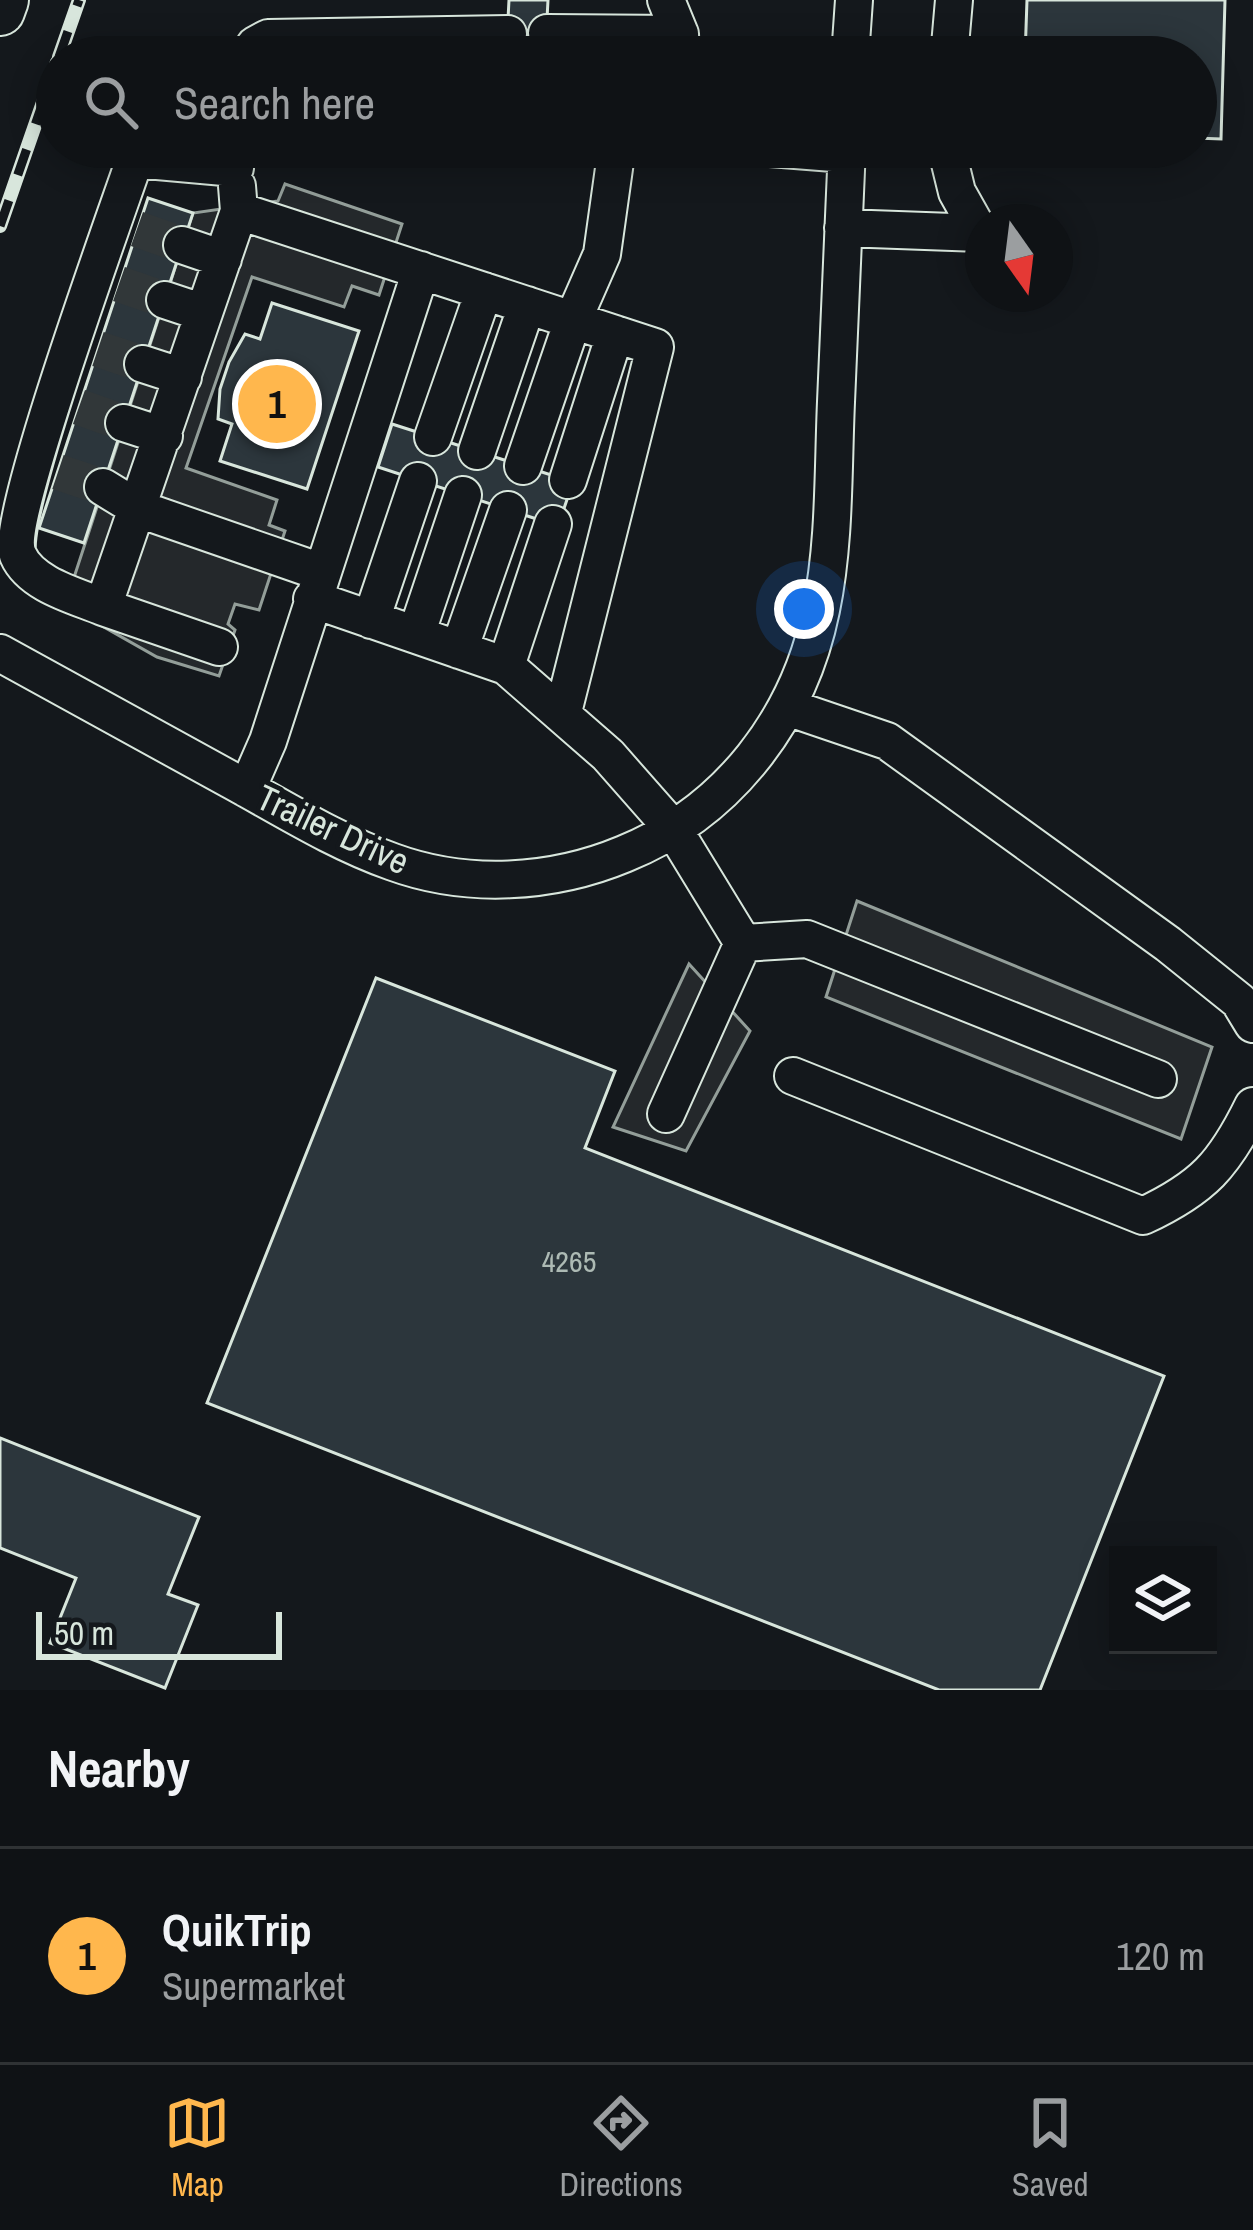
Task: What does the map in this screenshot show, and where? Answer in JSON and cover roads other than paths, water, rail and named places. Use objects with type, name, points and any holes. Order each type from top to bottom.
[{"type":"main road","points":[[0,11],[4,0]]},
{"type":"street","points":[[438,36],[445,0]]},
{"type":"street","points":[[666,0],[677,36]]},
{"type":"street","points":[[851,36],[854,0]]},
{"type":"street","points":[[951,36],[954,0]]},
{"type":"street","points":[[496,36],[508,34]]},
{"type":"street","points":[[547,34],[555,36]]},
{"type":"street","points":[[134,168],[126,225],[46,468],[16,527],[17,554],[30,571],[56,588],[219,647]]},
{"type":"street","points":[[104,607],[239,211],[237,168]]},
{"type":"street","points":[[523,466],[573,320],[602,254],[614,168]]},
{"type":"street","name":"Trailer Drive","points":[[0,653],[331,836],[395,863],[443,876],[521,879],[568,873],[645,846],[674,830],[734,781],[787,707],[803,673],[822,606],[831,527],[846,168]]},
{"type":"street","points":[[843,228],[980,232],[957,192],[951,168]]},
{"type":"street","points":[[239,211],[655,347],[563,712]]},
{"type":"street","points":[[182,245],[223,259]]},
{"type":"street","points":[[247,789],[268,741],[421,270]]},
{"type":"street","points":[[434,437],[484,291]]},
{"type":"street","points":[[165,299],[204,313]]},
{"type":"street","points":[[478,451],[527,305]]},
{"type":"street","points":[[568,481],[615,334]]},
{"type":"street","points":[[143,364],[183,377]]},
{"type":"street","points":[[124,423],[164,436]]},
{"type":"street","points":[[370,620],[418,481]]},
{"type":"street","points":[[103,487],[139,509],[317,586],[370,620],[506,666],[608,754],[674,830],[743,944]]},
{"type":"street","points":[[416,635],[463,495]]},
{"type":"street","points":[[459,650],[508,509]]},
{"type":"street","points":[[506,666],[553,524]]},
{"type":"street","points":[[787,707],[887,741],[1168,944],[1239,1001],[1253,1024]]},
{"type":"street","points":[[743,944],[807,939],[1158,1079]]},
{"type":"street","points":[[666,1114],[743,944]]},
{"type":"street","points":[[793,1076],[1143,1216],[1187,1195],[1233,1147],[1253,1106]]},
{"type":"tunnel","points":[[137,229],[182,245]]},
{"type":"tunnel","points":[[119,284],[165,300]]},
{"type":"tunnel","points":[[98,349],[143,364]]},
{"type":"tunnel","points":[[79,407],[124,423]]},
{"type":"tunnel","points":[[58,472],[103,487]]},
{"type":"railway","points":[[66,36],[79,0]]},
{"type":"railway","points":[[0,226],[36,122]]},
{"type":"place","name":"QuikTrip","points":[[277,404]]}]
